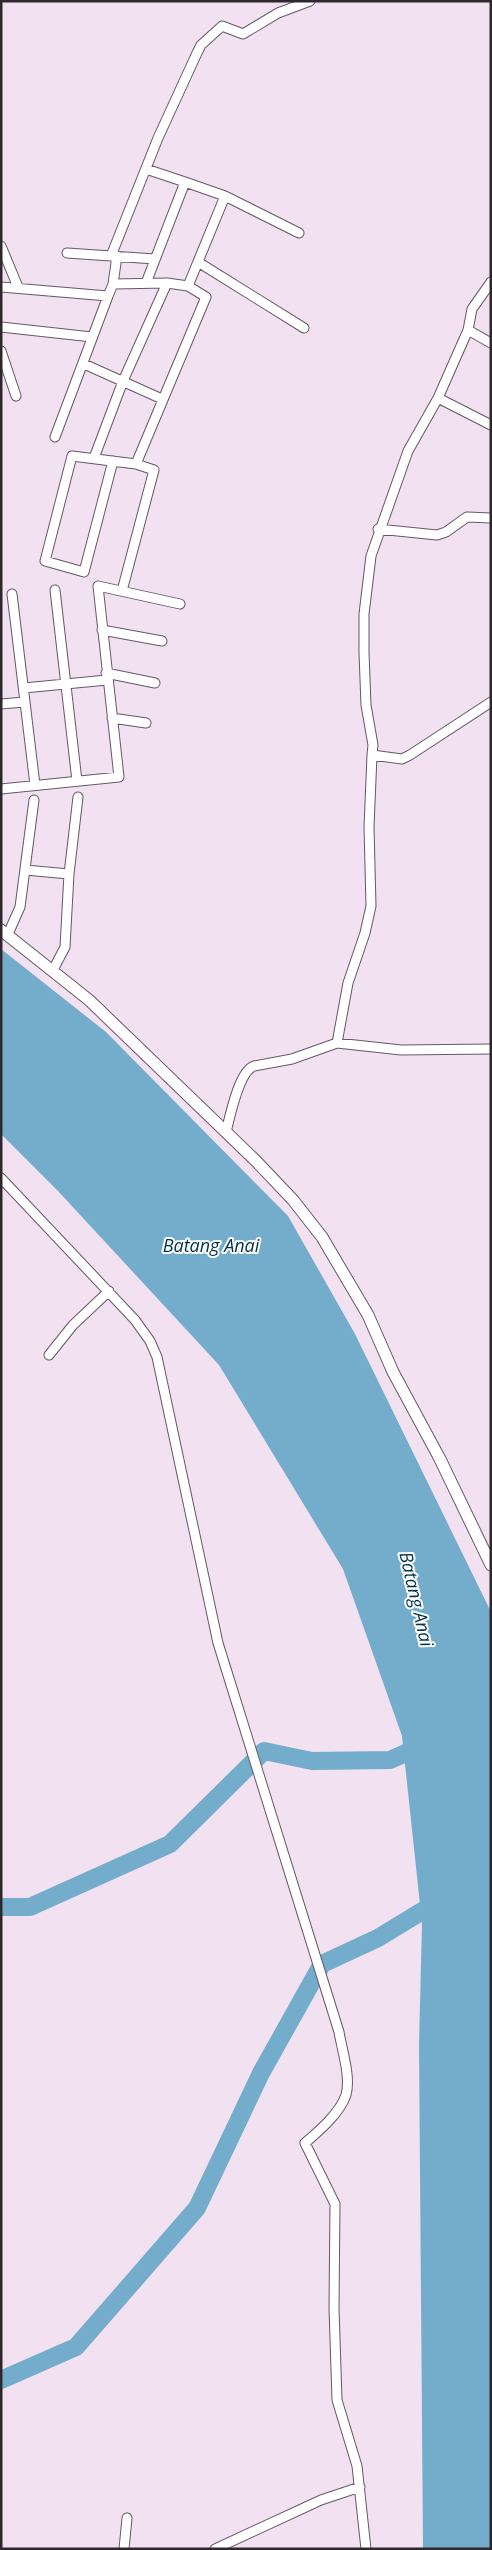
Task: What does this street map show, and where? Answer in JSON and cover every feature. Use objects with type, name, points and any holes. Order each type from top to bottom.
[{"type":"street","points":[[55,437],[113,284],[114,256],[146,169],[158,138],[202,45],[222,26],[244,34],[278,13],[310,1]]},
{"type":"street","points":[[146,169],[225,196],[299,233]]},
{"type":"street","points":[[146,282],[185,182]]},
{"type":"street","points":[[188,286],[225,196]]},
{"type":"street","points":[[1,246],[18,287]]},
{"type":"street","points":[[66,253],[155,259]]},
{"type":"street","points":[[198,262],[304,328]]},
{"type":"street","points":[[337,1043],[348,983],[364,934],[370,906],[369,827],[373,745],[366,705],[364,614],[371,556],[378,529],[408,451],[438,398],[468,330],[472,309],[491,282]]},
{"type":"street","points":[[113,284],[167,283],[188,286],[206,297],[136,464]]},
{"type":"street","points":[[94,458],[123,381],[167,283]]},
{"type":"street","points":[[1,287],[108,296]]},
{"type":"street","points":[[1,327],[92,337]]},
{"type":"street","points":[[468,330],[491,343]]},
{"type":"street","points":[[2,352],[16,396]]},
{"type":"street","points":[[84,364],[162,399]]},
{"type":"street","points":[[438,398],[491,424]]},
{"type":"street","points":[[113,461],[84,572],[45,562],[72,456],[94,458],[136,464],[154,470],[122,591]]},
{"type":"street","points":[[378,529],[437,535],[446,532],[467,517],[491,518]]},
{"type":"street","points":[[1,789],[119,777],[98,586],[180,604]]},
{"type":"street","points":[[55,590],[78,781]]},
{"type":"street","points":[[12,594],[35,785]]},
{"type":"street","points":[[102,630],[162,641]]},
{"type":"street","points":[[24,688],[66,684],[107,676],[155,683]]},
{"type":"street","points":[[1,704],[25,702]]},
{"type":"street","points":[[372,756],[402,758],[410,756],[491,702]]},
{"type":"street","points":[[112,718],[146,723]]},
{"type":"street","points":[[52,970],[65,947],[69,874],[78,797]]},
{"type":"street","points":[[34,800],[18,915],[4,932],[88,1000],[226,1132],[293,1200],[329,1249],[368,1315],[393,1372],[440,1458],[491,1565]]},
{"type":"street","points":[[25,870],[69,874]]},
{"type":"street","points":[[226,1132],[243,1076],[248,1068],[292,1058],[337,1043],[401,1050],[491,1049]]},
{"type":"street","points":[[1,1178],[109,1291],[138,1325],[157,1357],[218,1643],[339,2032],[347,2088],[338,2109],[305,2143],[335,2204],[334,2308],[337,2400],[357,2466],[366,2549]]},
{"type":"street","points":[[49,1355],[73,1325],[109,1291]]},
{"type":"street","points":[[215,2549],[321,2500],[360,2487]]},
{"type":"street","points":[[124,2549],[126,2541],[124,2530],[127,2518]]},
{"type":"water","name":"Batang Anai","points":[[1,949],[106,1032],[288,1216],[355,1334],[491,1612],[491,2549],[423,2549],[419,2045],[422,1923],[402,1736],[343,1569],[219,1365],[58,1191],[1,1134]]},
{"type":"waterway","points":[[1,1907],[30,1907],[170,1844],[264,1751],[312,1761],[390,1760],[426,1744]]},
{"type":"waterway","points":[[1,2380],[76,2347],[197,2208],[261,2073],[322,1964],[378,1938],[442,1899]]}]
